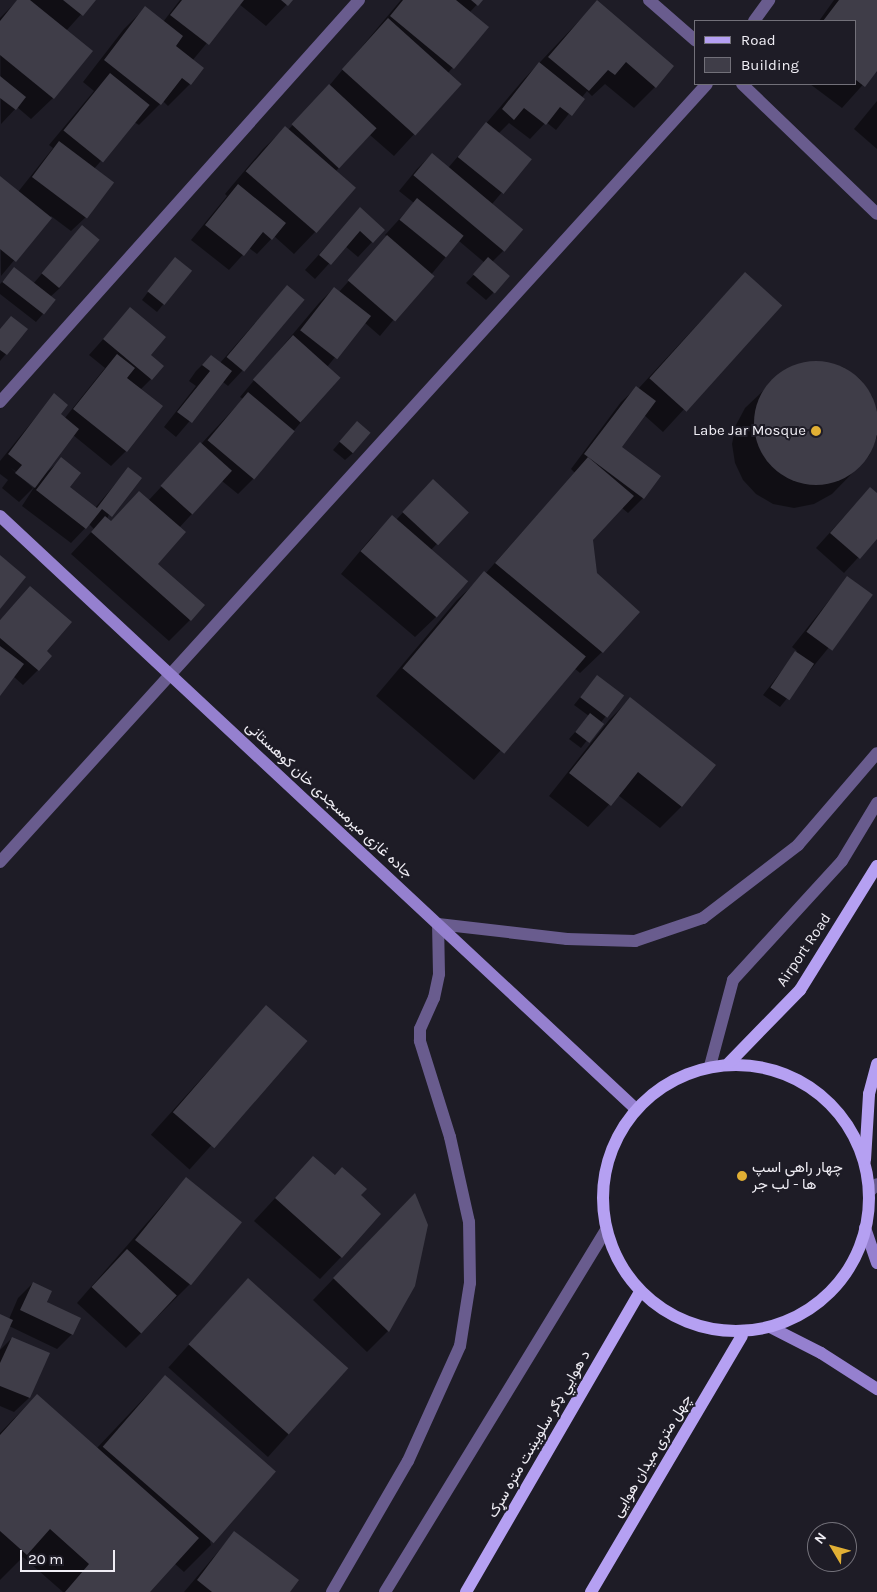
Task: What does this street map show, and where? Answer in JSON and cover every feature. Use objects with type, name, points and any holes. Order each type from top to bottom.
[{"type":"main road","name":"جاده غازی میرمسجدی خان کوهستانی","points":[[0,516],[636,1109]]},
{"type":"main road","name":"Airport Road","points":[[726,1065],[800,990],[877,866]]},
{"type":"main road","points":[[865,1164],[869,1094],[877,1064]]},
{"type":"main road","points":[[726,1065],[781,1072],[814,1089],[841,1115],[856,1139],[873,1188],[866,1228],[853,1262],[831,1291],[803,1314],[770,1328],[742,1336],[701,1327],[668,1314],[640,1292],[619,1264],[605,1231],[602,1188],[612,1146],[636,1109],[669,1082],[710,1066],[726,1065]]},
{"type":"main road","points":[[866,1228],[877,1263]]},
{"type":"main road","name":"د هوايي ډګر سلویښت متره سړک","points":[[466,1592],[640,1292]]},
{"type":"main road","points":[[770,1328],[821,1352],[877,1388]]},
{"type":"main road","name":"چهل متری میدان هوایی","points":[[591,1592],[742,1336]]},
{"type":"street","points":[[0,402],[359,0]]},
{"type":"street","points":[[648,0],[694,39]]},
{"type":"street","points":[[755,20],[769,0]]},
{"type":"street","points":[[0,862],[172,675],[706,85]]},
{"type":"street","points":[[743,85],[877,214]]},
{"type":"street","points":[[332,1592],[408,1461],[460,1346],[470,1282],[469,1222],[450,1137],[420,1041],[420,1028],[434,998],[440,974],[438,924],[567,939],[635,941],[703,918],[798,845],[877,753]]},
{"type":"street","points":[[710,1066],[733,980],[842,861],[877,803]]},
{"type":"street","points":[[385,1592],[605,1231]]},
{"type":"building","points":[[17,0],[30,0],[93,51],[54,99],[0,55],[0,21]]},
{"type":"building","points":[[63,0],[96,0],[83,16]]},
{"type":"building","points":[[182,0],[244,0],[209,45],[170,15]]},
{"type":"building","points":[[281,0],[293,0],[288,6]]},
{"type":"building","points":[[403,0],[456,0],[489,27],[454,69],[390,16]]},
{"type":"building","points":[[471,0],[483,0],[478,6]]},
{"type":"building","points":[[597,0],[674,66],[656,88],[626,62],[615,75],[608,70],[589,91],[548,57]]},
{"type":"building","points":[[839,0],[877,0],[877,71],[865,87],[857,81],[857,20],[824,20]]},
{"type":"building","points":[[145,6],[183,36],[176,46],[204,68],[191,85],[182,78],[161,105],[104,60]]},
{"type":"building","points":[[388,18],[462,84],[415,136],[342,69]]},
{"type":"building","points":[[539,62],[585,99],[572,116],[560,107],[546,125],[524,108],[514,120],[502,109]]},
{"type":"building","points":[[110,73],[150,105],[103,163],[63,131]]},
{"type":"building","points":[[0,76],[26,97],[16,110],[0,98]]},
{"type":"building","points":[[329,84],[377,128],[339,169],[291,124]]},
{"type":"building","points":[[486,122],[532,159],[504,194],[458,157]]},
{"type":"building","points":[[285,126],[356,188],[317,233],[246,171]]},
{"type":"building","points":[[59,141],[114,183],[87,218],[32,177]]},
{"type":"building","points":[[432,153],[523,229],[505,252],[413,175]]},
{"type":"building","points":[[0,176],[52,218],[16,262],[0,249]]},
{"type":"building","points":[[238,184],[286,223],[272,240],[263,232],[244,256],[205,225]]},
{"type":"building","points":[[417,198],[464,236],[446,258],[399,220]]},
{"type":"building","points":[[360,207],[385,230],[373,243],[360,231],[331,265],[319,255]]},
{"type":"building","points":[[82,225],[100,240],[59,288],[42,273]]},
{"type":"building","points":[[387,235],[435,276],[395,322],[348,280]]},
{"type":"building","points":[[175,257],[192,271],[164,305],[147,291]]},
{"type":"building","points":[[488,257],[510,276],[495,293],[473,274]]},
{"type":"building","points":[[14,267],[56,300],[44,315],[2,282]]},
{"type":"building","points":[[745,272],[782,305],[686,412],[649,378]]},
{"type":"building","points":[[287,285],[305,300],[244,372],[227,357]]},
{"type":"building","points":[[334,287],[371,316],[337,359],[300,330]]},
{"type":"building","points":[[130,307],[166,337],[151,355],[164,366],[152,380],[103,339]]},
{"type":"building","points":[[11,316],[28,329],[7,355],[0,350],[0,329]]},
{"type":"building","points":[[293,335],[341,378],[300,422],[253,380]]},
{"type":"building","points":[[117,354],[135,368],[127,378],[163,406],[127,452],[73,409]]},
{"type":"building","points":[[211,355],[232,371],[192,423],[177,412],[210,371],[202,365]]},
{"type":"building","name":"Labe Jar Mosque","points":[[816,361],[840,365],[860,379],[874,399],[878,423],[874,447],[860,467],[840,481],[816,485],[792,481],[772,467],[758,447],[754,423],[758,399],[772,379],[792,365]]},
{"type":"building","points":[[636,386],[656,401],[622,447],[661,476],[644,499],[584,454]]},
{"type":"building","points":[[248,392],[295,431],[254,479],[208,440]]},
{"type":"building","points":[[54,393],[68,405],[61,414],[79,429],[35,488],[15,473],[22,465],[8,454]]},
{"type":"building","points":[[357,421],[371,433],[353,453],[339,441]]},
{"type":"building","points":[[200,442],[232,471],[192,515],[161,486]]},
{"type":"building","points":[[61,457],[81,473],[70,487],[97,508],[128,467],[142,478],[112,517],[102,509],[86,529],[36,490]]},
{"type":"building","points":[[588,457],[634,496],[593,540],[597,573],[640,612],[603,653],[495,563]]},
{"type":"building","points":[[433,479],[469,512],[438,545],[402,512]]},
{"type":"building","points":[[870,487],[877,493],[877,539],[860,559],[830,533]]},
{"type":"building","points":[[139,491],[186,532],[158,564],[205,605],[191,621],[91,532],[105,516],[111,521]]},
{"type":"building","points":[[392,515],[468,581],[437,617],[361,551]]},
{"type":"building","points":[[0,555],[26,577],[0,609]]},
{"type":"building","points":[[484,571],[586,656],[504,754],[402,668]]},
{"type":"building","points":[[847,576],[873,595],[832,651],[806,632]]},
{"type":"building","points":[[30,586],[72,622],[47,651],[52,656],[39,671],[0,638],[0,620]]},
{"type":"building","points":[[0,646],[24,664],[0,696]]},
{"type":"building","points":[[795,651],[814,664],[789,700],[770,687]]},
{"type":"building","points":[[597,675],[624,695],[607,718],[580,697]]},
{"type":"building","points":[[630,697],[716,765],[682,807],[638,772],[611,806],[569,773]]},
{"type":"building","points":[[590,713],[604,724],[589,743],[575,732]]},
{"type":"building","points":[[266,1005],[308,1041],[214,1148],[173,1112]]},
{"type":"building","points":[[313,1156],[335,1175],[342,1167],[367,1189],[361,1195],[381,1214],[342,1258],[275,1198]]},
{"type":"building","points":[[186,1177],[242,1222],[191,1285],[135,1240]]},
{"type":"building","points":[[415,1193],[428,1225],[415,1286],[389,1332],[333,1278]]},
{"type":"building","points":[[127,1249],[177,1295],[141,1333],[92,1287]]},
{"type":"building","points":[[248,1278],[348,1368],[289,1434],[188,1344]]},
{"type":"building","points":[[33,1282],[52,1291],[47,1302],[81,1318],[73,1335],[20,1310]]},
{"type":"building","points":[[0,1314],[13,1320],[0,1349]]},
{"type":"building","points":[[12,1337],[50,1353],[30,1398],[0,1386],[0,1363]]},
{"type":"building","points":[[165,1375],[276,1471],[214,1543],[103,1447]]},
{"type":"building","points":[[37,1394],[199,1538],[150,1592],[65,1592],[89,1564],[50,1529],[27,1555],[0,1531],[0,1435]]},
{"type":"building","points":[[234,1531],[299,1580],[290,1592],[212,1592],[197,1580]]},
{"type":"place","name":"Labe Jar Mosque","points":[[816,431]]},
{"type":"place","name":"چهار راهی اسپ ها - لب جر","points":[[742,1176]]}]
